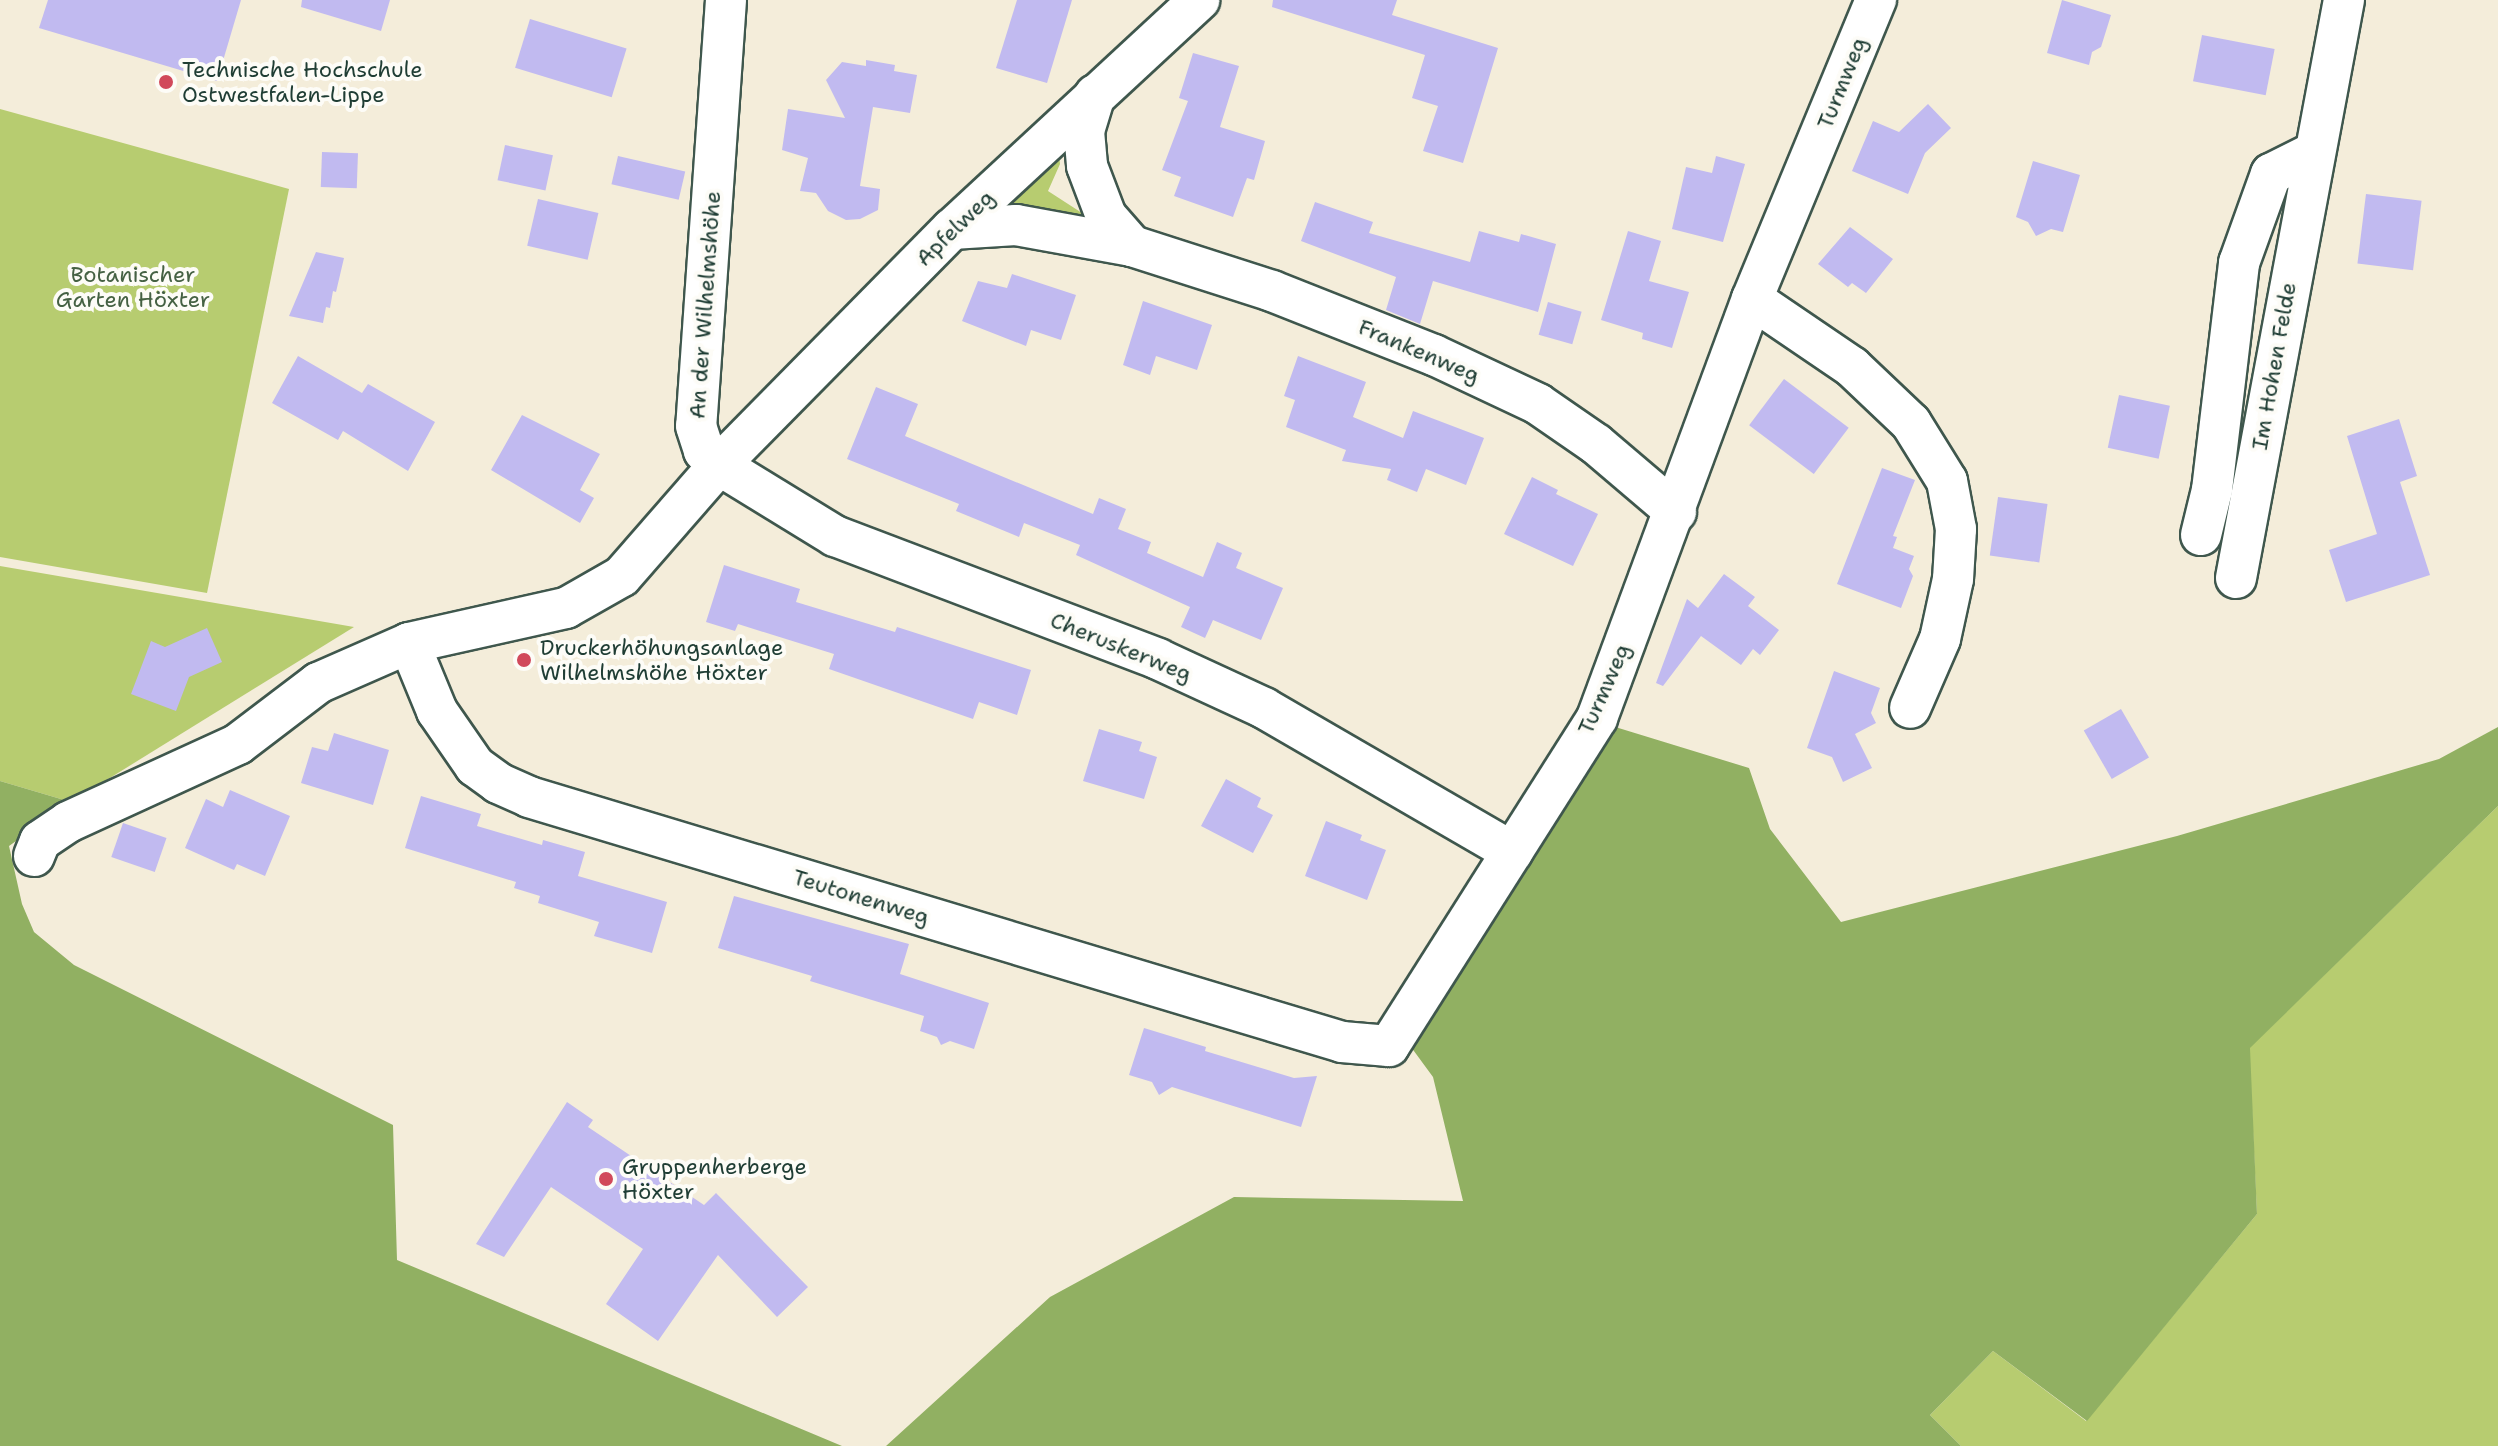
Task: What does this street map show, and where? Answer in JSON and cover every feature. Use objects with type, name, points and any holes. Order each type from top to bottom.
[{"type":"street","name":"An der Wilhelmshöhe","points":[[719,465],[704,451],[696,426],[726,0]]},
{"type":"street","name":"Apfelweg","points":[[719,465],[952,229],[1199,0]]},
{"type":"street","name":"Turmweg","points":[[1389,1046],[1597,718],[1676,512],[1752,299],[1876,0]]},
{"type":"street","name":"Im Hohen Felde","points":[[2236,578],[2344,0]]},
{"type":"street","points":[[1095,95],[1084,131],[1087,166],[1106,216],[1132,246]]},
{"type":"street","name":"Im Hohen Felde","points":[[2201,535],[2212,490],[2239,263],[2271,174],[2313,153]]},
{"type":"street","name":"Frankenweg","points":[[952,229],[1016,225],[1132,246],[1272,291],[1434,355],[1538,404],[1596,444],[1676,512]]},
{"type":"street","points":[[1752,299],[1852,367],[1911,423],[1947,481],[1956,529],[1953,579],[1940,639],[1910,708]]},
{"type":"street","points":[[34,856],[40,841],[68,822],[238,744],[318,683],[409,643],[566,608],[622,576],[719,465]]},
{"type":"street","name":"Cheruskerweg","points":[[719,465],[835,536],[1158,659],[1264,708],[1512,852]]},
{"type":"street","name":"Teutonenweg","points":[[409,643],[437,711],[475,766],[498,783],[529,797],[1342,1042],[1389,1046]]},
{"type":"green space","name":"Botanischer Garten Höxter","points":[[0,109],[289,189],[207,593],[0,557]]},
{"type":"green space","points":[[1056,126],[1060,164],[1048,191],[1099,224],[976,199]]},
{"type":"green space","points":[[0,566],[354,627],[71,802],[0,781]]},
{"type":"green space","points":[[1612,726],[1749,768],[1770,829],[1841,922],[2177,836],[2439,759],[2498,727],[2498,806],[2250,1048],[2257,1214],[2087,1421],[1993,1351],[1930,1415],[1961,1446],[886,1446],[1050,1297],[1234,1197],[1463,1201],[1433,1077],[1411,1047]]},
{"type":"green space","points":[[0,781],[71,802],[9,846],[22,904],[34,932],[74,965],[393,1125],[397,1260],[842,1446],[0,1446]]},
{"type":"green space","points":[[2498,806],[2498,1446],[1961,1446],[1930,1415],[1993,1351],[2086,1421],[2257,1214],[2249,1048]]},
{"type":"building","points":[[48,0],[241,0],[217,81],[39,28]]},
{"type":"building","points":[[302,0],[390,0],[381,31],[301,7]]},
{"type":"building","points":[[1017,0],[1072,0],[1047,83],[996,68]]},
{"type":"building","points":[[1273,0],[1397,0],[1392,15],[1498,48],[1463,163],[1423,151],[1438,106],[1412,98],[1425,55],[1272,7]]},
{"type":"building","points":[[2062,0],[2111,15],[2101,47],[2092,52],[2089,65],[2047,53]]},
{"type":"building","points":[[530,19],[627,49],[612,97],[515,68]]},
{"type":"building","points":[[2202,35],[2275,49],[2266,95],[2193,81]]},
{"type":"building","points":[[1193,53],[1239,66],[1220,127],[1265,141],[1254,180],[1247,178],[1233,217],[1174,196],[1181,177],[1162,170],[1188,101],[1179,98]]},
{"type":"building","points":[[866,60],[895,65],[894,71],[917,75],[910,113],[873,107],[860,186],[880,189],[878,210],[860,219],[846,220],[828,211],[816,193],[800,191],[808,158],[782,150],[788,109],[845,118],[826,80],[842,62],[866,66]]},
{"type":"building","points":[[1928,104],[1951,128],[1925,153],[1908,194],[1852,171],[1873,121],[1899,132]]},
{"type":"building","points":[[505,145],[553,155],[545,190],[498,180]]},
{"type":"building","points":[[322,152],[358,153],[357,188],[321,187]]},
{"type":"building","points":[[618,156],[685,172],[679,200],[611,184]]},
{"type":"building","points":[[1716,156],[1745,164],[1723,242],[1672,229],[1686,167],[1712,173]]},
{"type":"building","points":[[2033,161],[2080,175],[2063,232],[2051,229],[2036,236],[2028,222],[2016,217]]},
{"type":"building","points":[[2366,194],[2422,201],[2413,270],[2357,263]]},
{"type":"building","points":[[538,199],[598,213],[588,260],[527,246]]},
{"type":"building","points":[[1315,202],[1373,222],[1369,233],[1470,262],[1479,231],[1519,242],[1521,234],[1556,244],[1538,312],[1433,281],[1420,324],[1386,310],[1396,277],[1301,241]]},
{"type":"building","points":[[1850,227],[1893,259],[1866,293],[1852,283],[1848,287],[1818,264]]},
{"type":"building","points":[[1628,231],[1661,241],[1649,281],[1689,292],[1672,348],[1642,339],[1643,333],[1601,320]]},
{"type":"building","points":[[316,252],[344,258],[336,292],[333,291],[330,308],[326,307],[323,323],[289,316]]},
{"type":"building","points":[[1012,274],[1076,295],[1061,340],[1031,330],[1026,346],[962,321],[978,281],[1007,288]]},
{"type":"building","points":[[1143,301],[1212,325],[1197,370],[1156,356],[1150,375],[1123,365]]},
{"type":"building","points":[[1548,302],[1582,312],[1572,344],[1539,335]]},
{"type":"building","points":[[298,356],[362,393],[368,384],[435,422],[408,471],[343,431],[338,440],[272,403]]},
{"type":"building","points":[[1298,356],[1366,382],[1353,417],[1403,438],[1413,411],[1484,438],[1466,485],[1426,469],[1417,492],[1387,480],[1391,469],[1342,461],[1346,450],[1286,427],[1295,400],[1284,396]]},
{"type":"building","points":[[1784,379],[1849,428],[1814,474],[1749,425]]},
{"type":"building","points":[[876,387],[918,404],[905,436],[1093,514],[1099,498],[1126,509],[1118,529],[1151,542],[1147,553],[1203,577],[1217,542],[1242,553],[1236,568],[1283,588],[1261,640],[1213,620],[1205,638],[1181,627],[1190,607],[1076,555],[1080,545],[1024,523],[1019,537],[956,511],[959,504],[847,459]]},
{"type":"building","points":[[2119,395],[2170,406],[2159,459],[2108,448]]},
{"type":"building","points":[[522,415],[600,454],[580,490],[594,498],[580,523],[491,470]]},
{"type":"building","points":[[2399,419],[2417,476],[2400,482],[2430,575],[2346,602],[2329,550],[2377,534],[2347,436]]},
{"type":"building","points":[[1882,468],[1915,480],[1893,536],[1897,537],[1893,548],[1914,556],[1909,569],[1913,576],[1901,608],[1837,584]]},
{"type":"building","points":[[1532,477],[1558,490],[1556,494],[1598,514],[1573,566],[1504,534]]},
{"type":"building","points":[[1998,497],[2048,504],[2039,562],[1990,555]]},
{"type":"building","points":[[724,565],[800,589],[796,602],[895,632],[897,627],[1031,670],[1017,715],[979,702],[973,719],[829,669],[834,654],[738,624],[735,631],[706,622]]},
{"type":"building","points":[[1724,574],[1755,597],[1748,606],[1779,630],[1760,655],[1753,649],[1741,665],[1701,636],[1663,686],[1656,683],[1687,599],[1698,608]]},
{"type":"building","points":[[207,628],[222,662],[189,677],[176,711],[131,694],[151,641],[165,647]]},
{"type":"building","points":[[1834,671],[1880,688],[1871,713],[1876,723],[1855,734],[1872,768],[1843,782],[1832,757],[1807,748]]},
{"type":"building","points":[[2121,709],[2149,757],[2112,779],[2084,730]]},
{"type":"building","points":[[1099,729],[1142,742],[1139,751],[1157,757],[1144,799],[1083,781]]},
{"type":"building","points":[[334,733],[389,750],[373,805],[301,783],[312,747],[328,751]]},
{"type":"building","points":[[1226,779],[1261,798],[1257,807],[1273,815],[1253,853],[1201,826]]},
{"type":"building","points":[[230,790],[290,816],[265,876],[237,864],[234,870],[185,848],[206,799],[223,807]]},
{"type":"building","points":[[421,796],[481,814],[477,826],[542,845],[543,840],[585,852],[578,876],[667,902],[652,953],[594,936],[599,922],[538,903],[540,896],[514,888],[516,882],[405,848]]},
{"type":"building","points":[[1326,821],[1362,835],[1360,840],[1386,850],[1367,900],[1305,876]]},
{"type":"building","points":[[123,823],[166,838],[155,872],[111,857]]},
{"type":"building","points":[[734,896],[909,944],[900,974],[989,1003],[974,1049],[950,1041],[941,1045],[937,1037],[920,1031],[924,1016],[810,981],[812,976],[718,948]]},
{"type":"building","points":[[1144,1028],[1206,1047],[1205,1051],[1294,1078],[1317,1076],[1301,1127],[1172,1087],[1159,1095],[1152,1082],[1129,1075]]},
{"type":"building","points":[[567,1102],[593,1120],[588,1127],[704,1205],[716,1193],[808,1287],[777,1317],[718,1255],[658,1341],[606,1304],[643,1249],[551,1187],[504,1257],[476,1244]]},
{"type":"place","name":"Technische Hochschule Ostwestfalen-Lippe","points":[[166,82]]},
{"type":"place","name":"Druckerhöhungsanlage Wilhelmshöhe Höxter","points":[[524,660]]},
{"type":"place","name":"Gruppenherberge Höxter","points":[[606,1179]]}]
